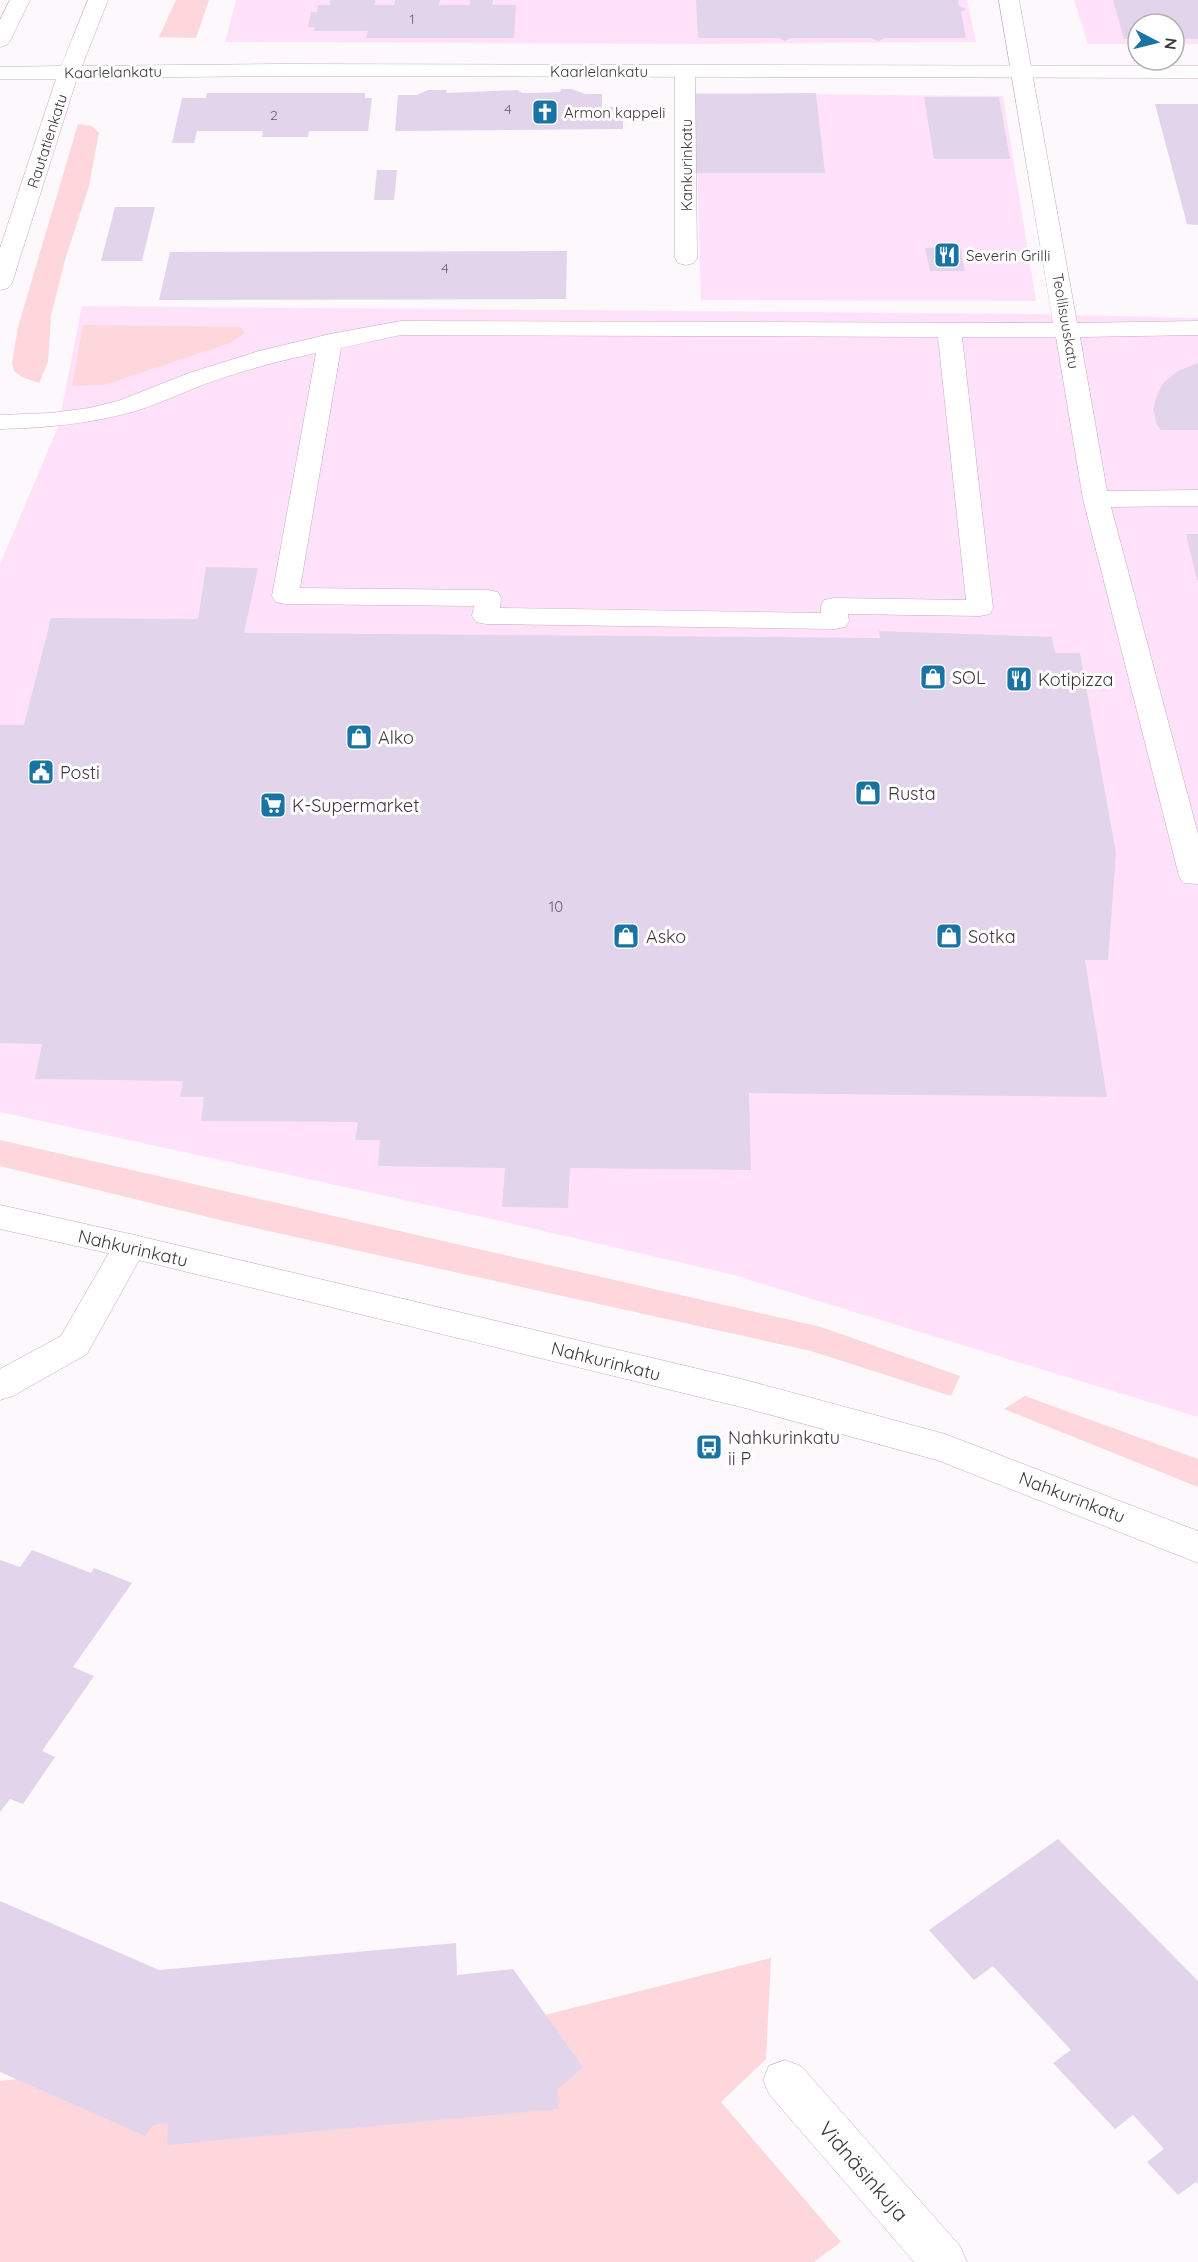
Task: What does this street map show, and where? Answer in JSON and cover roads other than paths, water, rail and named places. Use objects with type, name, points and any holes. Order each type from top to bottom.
[{"type":"main road","points":[[0,41],[20,0]]},
{"type":"main road","name":"Rautatienkatu","points":[[0,283],[69,72],[98,0]]},
{"type":"main road","name":"Teollisuuskatu","points":[[1010,0],[1096,499],[1194,876]]},
{"type":"main road","name":"Kaarlelankatu","points":[[0,73],[281,70],[1198,72]]},
{"type":"main road","name":"Kankurinkatu","points":[[685,72],[686,258]]},
{"type":"main road","points":[[0,422],[51,420],[89,415],[126,406],[198,378],[268,356],[330,341],[401,328],[1067,330],[1198,328]]},
{"type":"main road","points":[[330,341],[285,596],[488,598],[486,616],[835,621],[834,606],[980,608],[949,329]]},
{"type":"main road","points":[[1096,499],[1198,498]]},
{"type":"main road","name":"Nahkurinkatu","points":[[0,1217],[130,1246],[744,1394],[945,1448],[1153,1528],[1198,1548]]},
{"type":"main road","points":[[0,1386],[74,1344],[130,1246]]},
{"type":"main road","name":"Vidnäsinkuja","points":[[785,2080],[944,2262]]},
{"type":"place","name":"Armon kappeli","points":[[545,112]]},
{"type":"place","name":"Severin Grilli","points":[[947,255]]},
{"type":"place","name":"SOL","points":[[933,677]]},
{"type":"place","name":"Kotipizza","points":[[1019,679]]},
{"type":"place","name":"Alko","points":[[359,737]]},
{"type":"place","name":"Posti","points":[[41,772]]},
{"type":"place","name":"Rusta","points":[[868,793]]},
{"type":"place","name":"K-Supermarket","points":[[273,805]]},
{"type":"place","name":"Asko","points":[[626,936]]},
{"type":"place","name":"Sotka","points":[[949,936]]},
{"type":"place","name":"Nahkurinkatu ii P","points":[[709,1447]]}]
